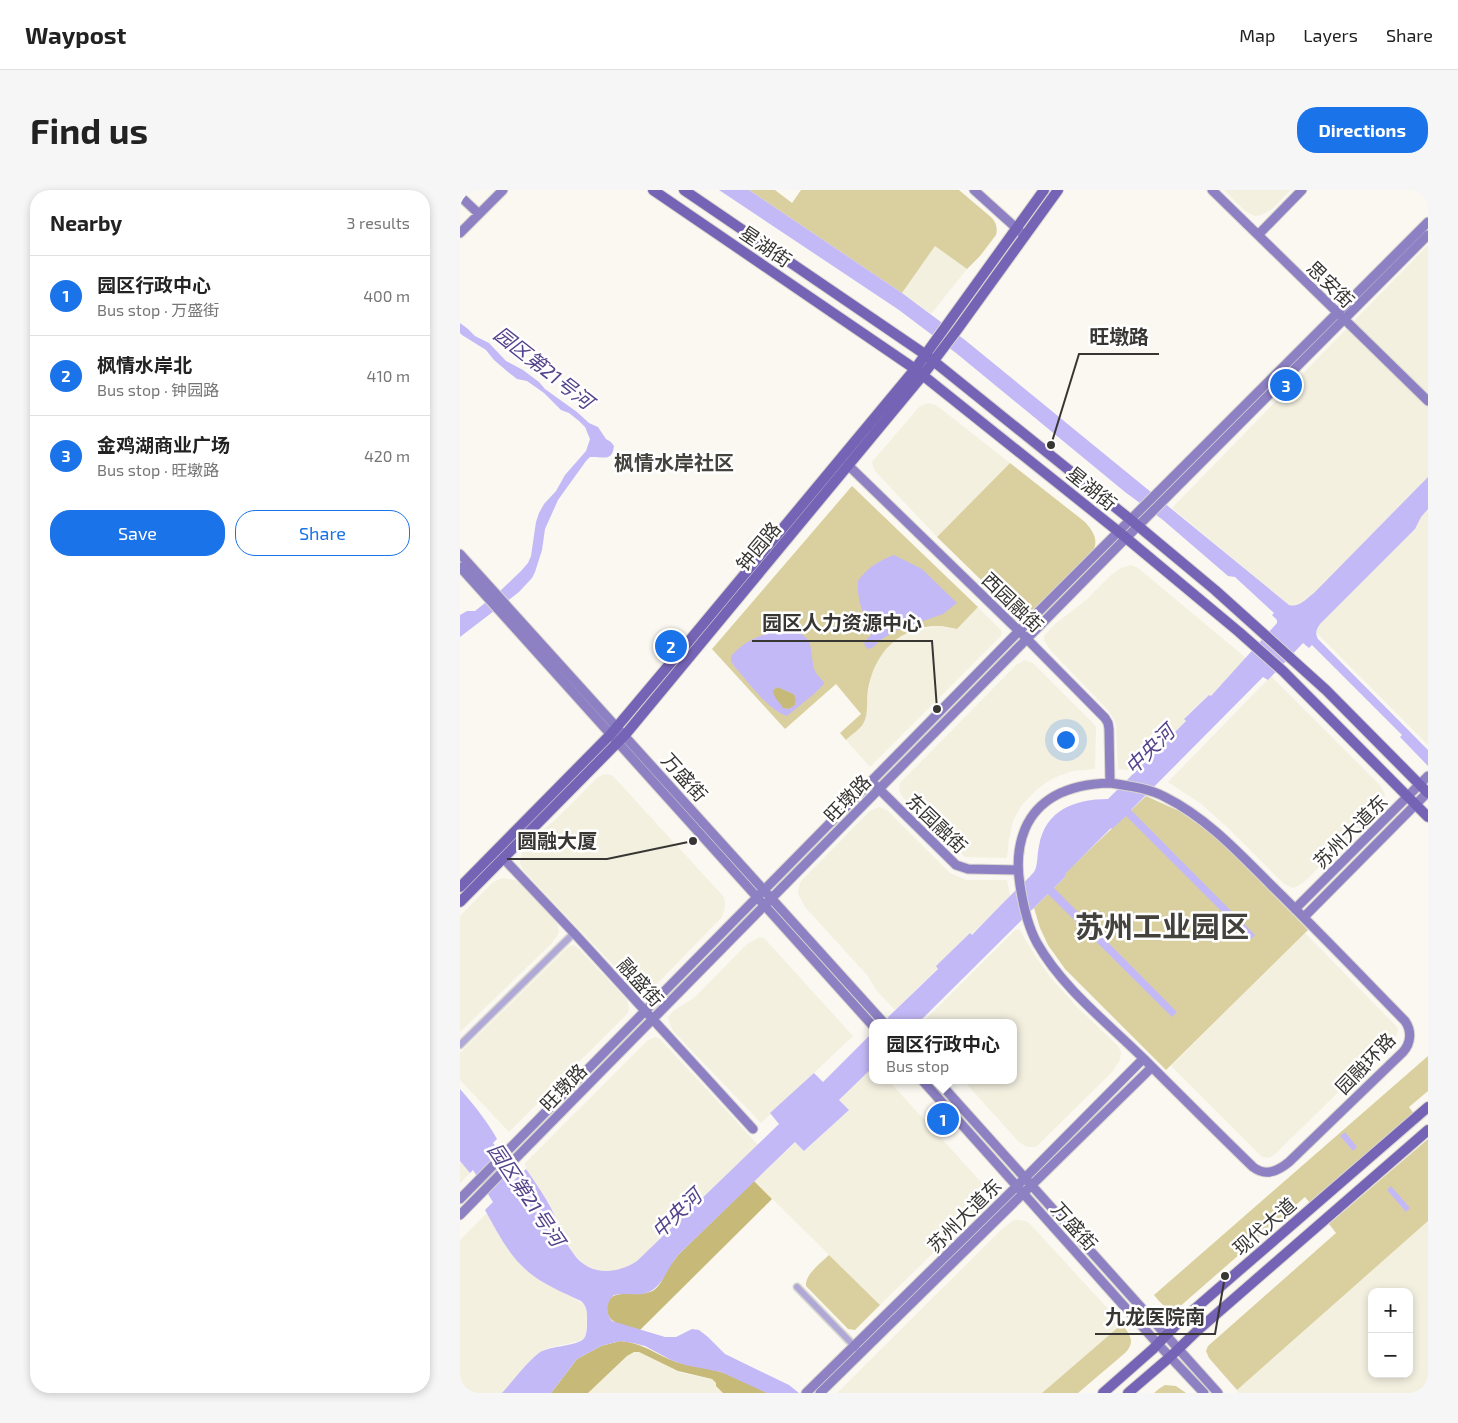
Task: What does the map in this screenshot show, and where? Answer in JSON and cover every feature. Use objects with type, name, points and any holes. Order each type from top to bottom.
[{"type":"main road","points":[[470,190],[461,199],[479,214]]},
{"type":"main road","points":[[460,233],[503,190]]},
{"type":"main road","name":"星湖街","points":[[653,190],[919,372],[1122,535],[1250,641],[1283,671],[1428,817]]},
{"type":"main road","name":"星湖街","points":[[684,190],[930,358],[1135,523],[1215,590],[1350,713],[1428,792]]},
{"type":"main road","points":[[974,190],[1024,236]]},
{"type":"main road","name":"钟园路","points":[[954,326],[1016,229],[1044,190]]},
{"type":"main road","name":"钟园路","points":[[460,902],[625,735],[848,465],[1058,190]]},
{"type":"main road","name":"思安街","points":[[1212,190],[1428,401]]},
{"type":"main road","points":[[1258,235],[1302,190]]},
{"type":"main road","name":"旺墩路","points":[[1341,317],[1428,222]]},
{"type":"main road","name":"旺墩路","points":[[460,1199],[1019,631],[1135,523],[1341,317],[1428,235]]},
{"type":"main road","name":"钟园路","points":[[460,887],[610,735],[919,372]]},
{"type":"main road","name":"西园融街","points":[[848,465],[1019,631],[1105,718],[1109,729],[1114,784]]},
{"type":"main road","name":"旺墩路","points":[[460,1216],[1027,639],[1122,535]]},
{"type":"main road","name":"万盛街","points":[[460,554],[492,596],[599,710],[617,726],[880,1019]]},
{"type":"main road","name":"万盛街","points":[[460,568],[492,596]]},
{"type":"main road","name":"万盛街","points":[[502,607],[617,743],[869,1022]]},
{"type":"main road","name":"苏州大道东","points":[[1295,909],[1428,776]]},
{"type":"main road","name":"东园融街","points":[[872,782],[956,865],[968,869],[1018,873]]},
{"type":"main road","name":"园融环路","points":[[1095,784],[1114,784],[1156,792],[1190,811],[1216,831],[1304,917],[1407,1024],[1410,1030],[1410,1039],[1403,1052],[1289,1162],[1277,1170],[1259,1171],[1253,1167],[1091,1008],[1058,973],[1037,942],[1022,902],[1018,873],[1024,831],[1032,816],[1042,804],[1055,795],[1070,788],[1095,784]]},
{"type":"main road","name":"苏州大道东","points":[[1304,917],[1428,792]]},
{"type":"main road","name":"融盛街","points":[[504,858],[753,1129]]},
{"type":"main road","name":"苏州大道东","points":[[820,1393],[858,1350],[1020,1189],[1025,1178],[1143,1058]]},
{"type":"main road","name":"苏州大道东","points":[[1020,1189],[1031,1185],[1152,1067]]},
{"type":"main road","name":"万盛街","points":[[926,1084],[1204,1393]]},
{"type":"main road","name":"万盛街","points":[[941,1084],[1218,1393]]},
{"type":"main road","name":"现代大道","points":[[1103,1393],[1140,1361],[1166,1335],[1428,1107]]},
{"type":"main road","name":"现代大道","points":[[1128,1393],[1428,1130]]},
{"type":"main road","name":"苏州大道东","points":[[806,1393],[858,1350]]},
{"type":"street","points":[[460,1044],[574,933]]},
{"type":"street","points":[[796,1287],[858,1350]]},
{"type":"shaded area","points":[[749,190],[775,190],[792,203],[801,190],[959,190],[992,218],[997,232],[980,256],[967,269],[935,246],[902,293]]},
{"type":"shaded area","points":[[1224,190],[1291,190],[1271,210],[1255,216],[1245,211]]},
{"type":"shaded area","points":[[1428,245],[1428,745],[1289,605],[1172,508]]},
{"type":"shaded area","points":[[935,246],[967,269],[931,314],[902,293]]},
{"type":"shaded area","points":[[928,403],[936,405],[1010,463],[937,537],[874,470],[872,462],[919,407]]},
{"type":"shaded area","points":[[1010,463],[1085,522],[1093,532],[1095,539],[1093,551],[1031,612],[1023,615],[1015,613],[937,537]]},
{"type":"shaded area","points":[[852,486],[978,607],[957,629],[941,626],[924,627],[901,636],[891,644],[876,664],[871,677],[865,720],[846,740],[840,733],[861,714],[836,684],[785,729],[712,649]]},
{"type":"shaded area","points":[[1131,565],[1138,568],[1246,658],[1211,696],[1208,695],[1184,718],[1186,721],[1136,771],[1118,769],[1116,725],[1114,719],[1107,709],[1051,651],[1044,640],[1044,636],[1055,624],[1086,600],[1111,575],[1121,568]]},
{"type":"shaded area","points":[[978,607],[1001,630],[1000,637],[870,767],[846,740],[863,724],[871,676],[879,658],[894,641],[910,631],[939,626],[957,629]]},
{"type":"shaded area","points":[[1025,660],[1033,663],[1096,727],[1095,769],[1073,771],[1061,775],[1036,790],[1021,806],[1013,821],[1007,858],[965,857],[903,798],[899,790],[900,783],[1016,665]]},
{"type":"shaded area","points":[[1271,676],[1380,785],[1385,794],[1381,807],[1303,883],[1293,888],[1284,884],[1200,803],[1168,782]]},
{"type":"shaded area","points":[[777,687],[794,694],[795,705],[789,709],[781,707],[773,695],[773,690]]},
{"type":"shaded area","points":[[608,774],[613,776],[723,896],[725,901],[722,917],[650,989],[639,989],[633,986],[523,870],[520,863],[522,851],[527,844],[555,820],[597,778]]},
{"type":"shaded area","points":[[1146,796],[1179,811],[1204,828],[1222,843],[1308,930],[1166,1070],[1065,969],[1048,945],[1034,908],[1066,876],[1064,874]]},
{"type":"shaded area","points":[[879,807],[887,810],[950,873],[966,880],[1007,880],[1010,896],[971,935],[969,934],[937,966],[938,968],[895,1010],[877,991],[867,975],[805,907],[798,892],[803,879],[870,811]]},
{"type":"shaded area","points":[[503,878],[515,880],[522,885],[556,922],[559,932],[550,945],[460,1032],[460,916],[493,882]]},
{"type":"shaded area","points":[[1019,929],[1051,978],[1077,1007],[1118,1046],[1121,1052],[1120,1060],[1112,1072],[1034,1147],[1027,1147],[1019,1142],[967,1084],[1017,1084],[1017,1019],[926,1019],[1015,930]]},
{"type":"shaded area","points":[[1305,933],[1397,1027],[1398,1031],[1396,1036],[1273,1156],[1268,1158],[1262,1157],[1171,1066]]},
{"type":"shaded area","points":[[760,937],[764,938],[853,1036],[761,1123],[673,1031],[668,1017],[673,1011],[694,998],[747,944]]},
{"type":"shaded area","points":[[574,945],[627,1000],[628,1013],[509,1132],[460,1080],[460,1053],[566,949]]},
{"type":"shaded area","points":[[655,1037],[660,1039],[758,1145],[637,1261],[615,1271],[596,1270],[584,1264],[572,1252],[550,1205],[526,1169],[525,1163],[647,1041]]},
{"type":"shaded area","points":[[1428,1056],[1428,1091],[1409,1107],[1414,1114],[1310,1203],[1305,1197],[1177,1309],[1166,1307],[1154,1295]]},
{"type":"shaded area","points":[[869,1071],[869,1084],[892,1084],[982,1183],[987,1194],[983,1204],[880,1305],[754,1181],[796,1142],[805,1151],[848,1110],[839,1100]]},
{"type":"shaded area","points":[[1428,1139],[1428,1221],[1237,1390],[1209,1358],[1206,1351],[1208,1346],[1336,1233],[1329,1224]]},
{"type":"shaded area","points":[[460,1161],[470,1173],[460,1183]]},
{"type":"shaded area","points":[[754,1181],[772,1199],[640,1330],[614,1322],[610,1318],[607,1309],[608,1301],[612,1297],[625,1294],[648,1293],[657,1288],[678,1255]]},
{"type":"shaded area","points":[[487,1213],[507,1247],[522,1266],[544,1282],[584,1304],[587,1311],[586,1334],[585,1338],[580,1341],[548,1348],[539,1353],[502,1393],[460,1393],[460,1240]]},
{"type":"shaded area","points":[[1014,1220],[1026,1221],[1030,1224],[1122,1324],[1042,1393],[837,1393],[1003,1228]]},
{"type":"shaded area","points":[[1428,1221],[1428,1393],[1239,1393],[1237,1390]]},
{"type":"shaded area","points":[[829,1255],[880,1305],[855,1330],[848,1329],[806,1286],[808,1277]]},
{"type":"shaded area","points":[[1122,1324],[1131,1338],[1130,1345],[1125,1353],[1078,1393],[1042,1393]]},
{"type":"shaded area","points":[[620,1341],[641,1346],[676,1362],[727,1374],[767,1393],[723,1393],[712,1379],[678,1371],[639,1352],[634,1352],[627,1356],[588,1393],[551,1393],[577,1359],[601,1346]]},
{"type":"shaded area","points":[[634,1352],[639,1352],[682,1373],[712,1379],[723,1393],[588,1393],[627,1356]]},
{"type":"shaded area","points":[[1165,1385],[1176,1386],[1186,1393],[1154,1393]]},
{"type":"water","points":[[719,190],[749,190],[902,293],[965,340],[1289,605],[1299,604],[1314,593],[1428,477],[1428,509],[1421,517],[1415,529],[1320,624],[1316,633],[1318,639],[1428,750],[1428,766],[1400,737],[1402,735],[1312,645],[1309,648],[1303,643],[1268,680],[1263,677],[1131,810],[1255,935],[1250,940],[1126,816],[1111,828],[1065,874],[1066,876],[1054,888],[1177,1012],[1172,1017],[1048,894],[922,1019],[886,1019],[938,969],[936,966],[970,933],[972,935],[1034,872],[1042,834],[1055,815],[1073,804],[1108,799],[1186,721],[1184,719],[1209,695],[1211,696],[1277,623],[1277,620],[1272,615],[1274,613],[1235,577],[1228,576],[1163,520],[1125,492],[956,353],[899,310]]},
{"type":"water","points":[[460,323],[475,336],[489,343],[506,361],[523,370],[589,423],[598,427],[606,439],[614,446],[609,457],[590,457],[558,500],[545,529],[542,550],[532,578],[519,592],[460,637],[460,615],[467,611],[475,611],[500,591],[528,563],[539,513],[544,504],[556,491],[565,475],[586,451],[590,439],[585,427],[579,421],[569,413],[561,410],[544,393],[527,381],[517,379],[494,360],[486,350],[462,335],[460,333]]},
{"type":"water","points":[[894,555],[922,569],[957,603],[943,614],[897,630],[868,649],[864,642],[872,632],[863,613],[858,581],[874,565]]},
{"type":"water","points":[[778,631],[793,631],[803,635],[809,641],[814,669],[824,682],[814,694],[787,716],[772,708],[731,661],[731,656],[749,641]],"holes":[[[777,687],[794,694],[795,705],[789,709],[783,708],[775,698],[773,690]]]},
{"type":"water","name":"园区第21号河","points":[[869,1036],[869,1071],[839,1100],[849,1110],[804,1151],[795,1142],[678,1255],[663,1279],[654,1289],[642,1294],[614,1295],[608,1304],[607,1311],[612,1321],[665,1337],[676,1337],[692,1329],[699,1330],[725,1354],[789,1385],[799,1393],[767,1393],[721,1372],[685,1365],[645,1346],[620,1341],[601,1346],[577,1359],[551,1393],[502,1393],[524,1367],[539,1353],[582,1340],[587,1332],[587,1311],[581,1301],[549,1286],[527,1271],[510,1253],[497,1231],[485,1210],[493,1202],[473,1170],[470,1173],[460,1161],[460,1089],[480,1113],[497,1139],[493,1143],[496,1147],[492,1151],[511,1183],[526,1169],[554,1213],[567,1243],[579,1261],[595,1269],[612,1271],[629,1266],[637,1261],[779,1124],[770,1113],[814,1073],[823,1082]]},
{"type":"water","points":[[1345,1132],[1357,1147],[1353,1151],[1340,1136]]},
{"type":"water","points":[[1391,1186],[1410,1208],[1406,1212],[1387,1190]]},
{"type":"place","name":"金鸡湖商业广场","points":[[1286,385]]},
{"type":"place","name":"旺墩路","points":[[1051,445]]},
{"type":"place","name":"枫情水岸北","points":[[671,646]]},
{"type":"place","name":"园区人力资源中心","points":[[937,709]]},
{"type":"place","name":"圆融大厦","points":[[693,841]]},
{"type":"place","name":"园区行政中心","points":[[943,1119]]},
{"type":"place","name":"九龙医院南","points":[[1225,1276]]},
{"type":"district","name":"枫情水岸社区","points":[[674,462]]},
{"type":"district","name":"苏州工业园区","points":[[1162,925]]},
{"type":"water label","name":"中央河","points":[[1149,749]]},
{"type":"water label","name":"中央河","points":[[676,1213]]}]
